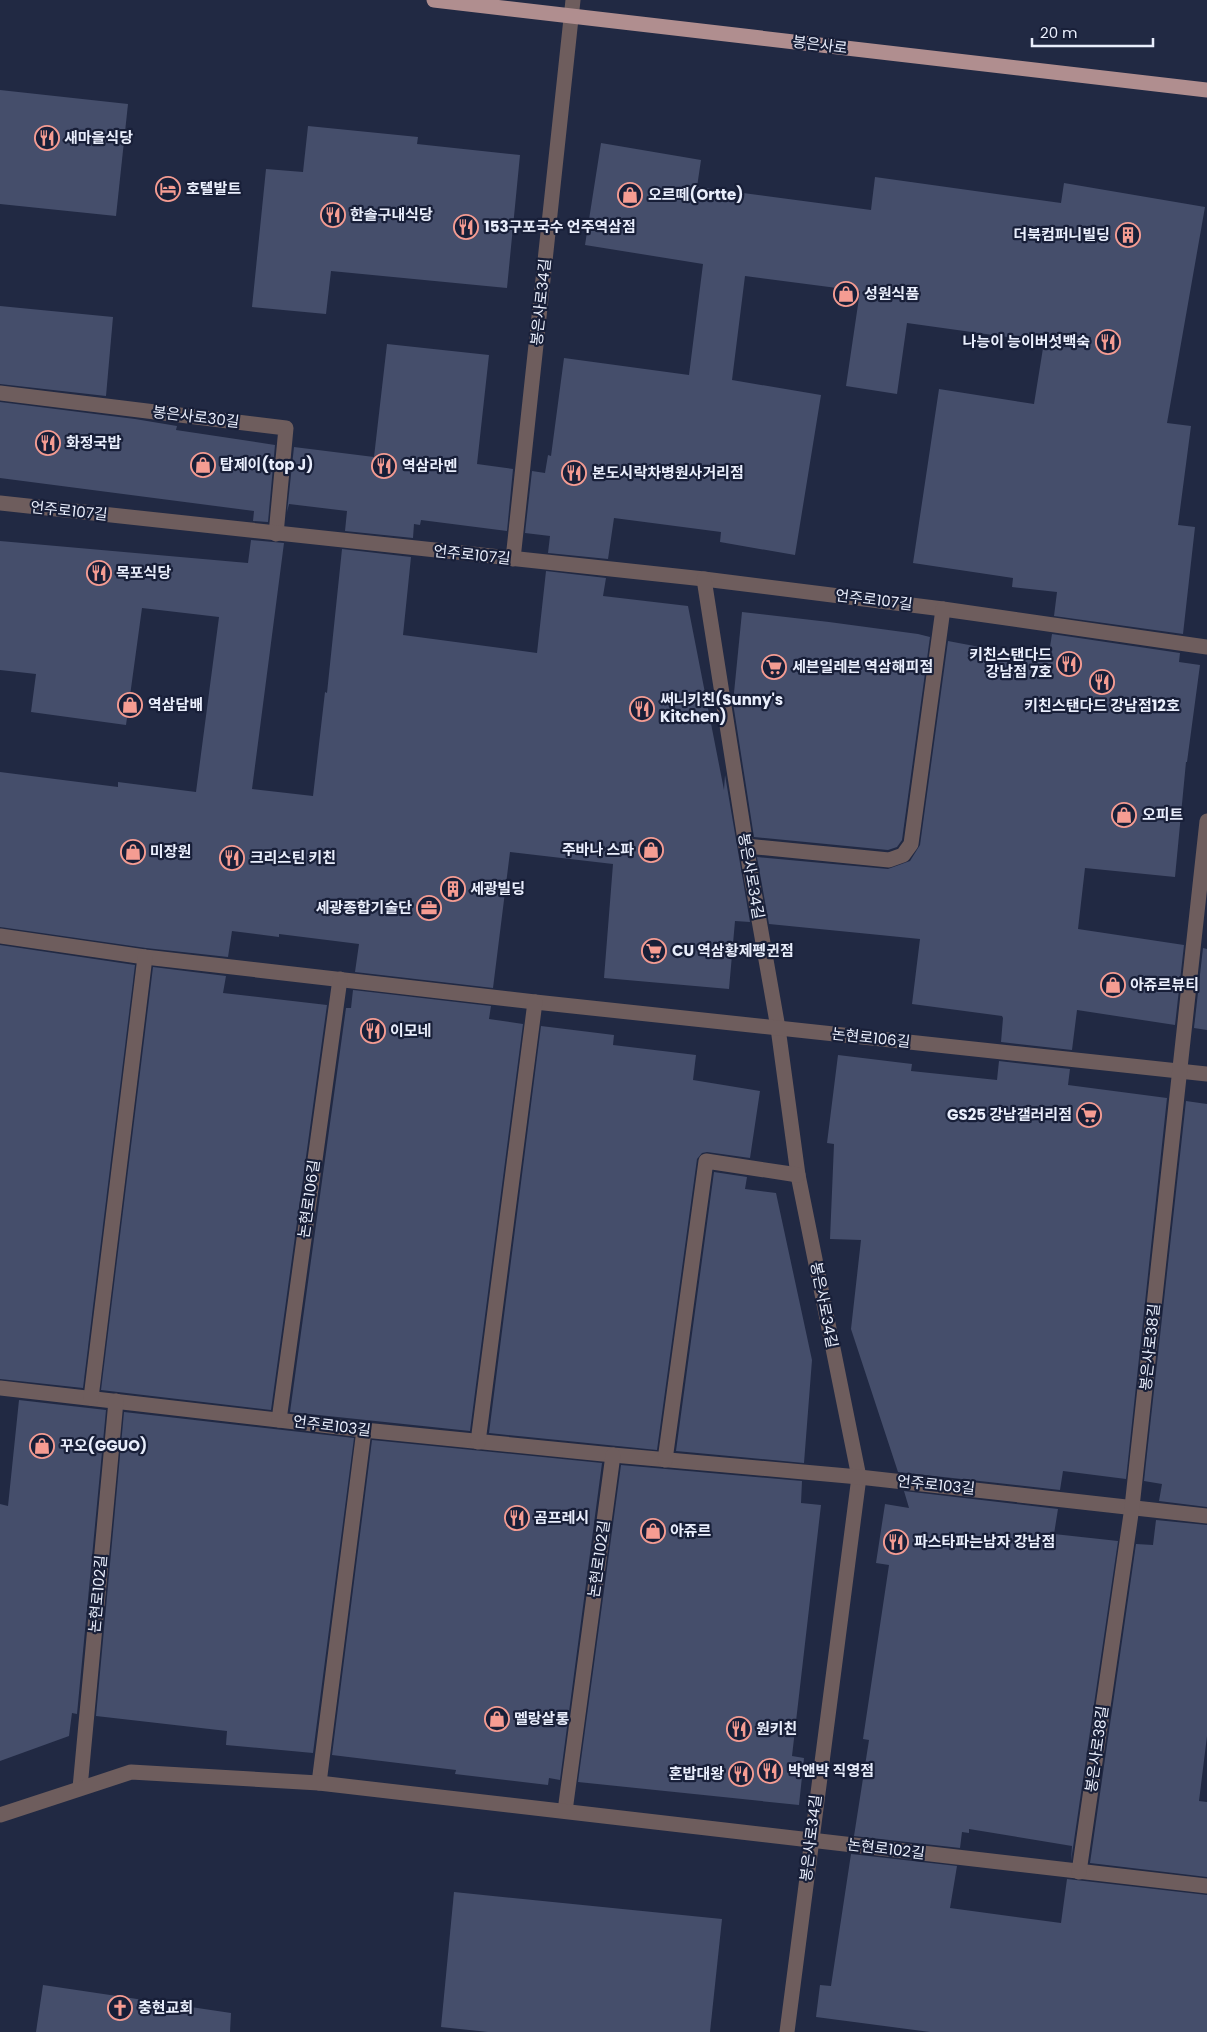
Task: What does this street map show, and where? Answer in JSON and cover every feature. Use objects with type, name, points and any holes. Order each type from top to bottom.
[{"type":"main road","name":"봉은사로","points":[[434,0],[1207,90]]},
{"type":"street","name":"봉은사로34길","points":[[513,559],[573,0]]},
{"type":"street","name":"봉은사로30길","points":[[0,393],[286,428],[276,534]]},
{"type":"street","name":"언주로107길","points":[[0,503],[704,579],[943,609],[1207,647]]},
{"type":"street","name":"봉은사로34길","points":[[704,579],[746,846],[778,1028],[798,1175],[859,1477],[786,2032]]},
{"type":"street","points":[[746,846],[889,860],[903,855],[911,844],[943,609]]},
{"type":"street","name":"봉은사로38길","points":[[1079,1872],[1132,1507],[1207,821]]},
{"type":"street","name":"논현로106길","points":[[0,936],[145,957],[535,1002],[1207,1074]]},
{"type":"street","points":[[91,1398],[145,957]]},
{"type":"street","name":"논현로106길","points":[[279,1420],[340,979]]},
{"type":"street","points":[[478,1442],[535,1002]]},
{"type":"street","points":[[665,1460],[706,1161],[798,1175]]},
{"type":"street","name":"언주로103길","points":[[0,1388],[364,1430],[859,1477],[1207,1516]]},
{"type":"street","name":"논현로102길","points":[[80,1788],[116,1401]]},
{"type":"street","points":[[319,1783],[364,1430]]},
{"type":"street","name":"논현로102길","points":[[565,1811],[613,1455]]},
{"type":"street","name":"논현로102길","points":[[0,1815],[131,1772],[319,1783],[1207,1886]]},
{"type":"building","points":[[0,90],[128,104],[116,216],[0,204]]},
{"type":"building","points":[[308,126],[418,137],[417,144],[520,155],[507,288],[331,271],[326,314],[252,307],[266,169],[303,172]]},
{"type":"building","points":[[601,143],[701,160],[697,187],[871,210],[875,177],[1061,203],[1064,183],[1205,207],[1167,423],[1191,426],[1178,525],[1195,527],[1183,634],[1054,616],[1057,592],[1012,587],[1013,578],[913,563],[939,389],[1034,404],[1044,342],[907,323],[897,394],[846,386],[860,291],[745,276],[732,380],[821,395],[795,555],[720,542],[721,532],[614,518],[608,559],[548,553],[550,536],[525,533],[532,471],[545,473],[548,455],[551,456],[564,358],[689,375],[703,264],[585,245]]},
{"type":"building","points":[[0,306],[113,317],[106,396],[0,384]]},
{"type":"building","points":[[387,344],[489,355],[477,464],[513,469],[507,531],[421,520],[420,525],[414,524],[413,538],[345,531],[347,511],[289,504],[287,512],[294,447],[374,457]]},
{"type":"building","points":[[0,402],[135,419],[177,426],[176,430],[275,445],[268,522],[253,521],[254,511],[0,478]]},
{"type":"building","points":[[251,540],[284,543],[252,789],[313,796],[325,692],[327,693],[342,549],[411,557],[403,635],[537,653],[546,571],[606,578],[603,596],[688,606],[724,790],[725,775],[750,922],[735,921],[729,989],[604,978],[613,864],[510,852],[493,988],[355,972],[359,944],[279,934],[279,937],[232,931],[228,957],[146,948],[0,927],[0,772],[118,787],[118,782],[196,792],[219,617],[142,608],[126,725],[31,712],[36,674],[0,670],[0,541],[248,563]]},
{"type":"building","points":[[742,612],[829,622],[930,637],[902,840],[897,847],[888,850],[754,837],[733,703]]},
{"type":"building","points":[[1052,634],[1180,653],[1179,662],[1200,665],[1186,762],[1175,877],[1085,868],[1078,929],[1184,945],[1175,1025],[1077,1010],[1072,1050],[1001,1042],[1002,1016],[912,1004],[920,939],[769,924],[757,857],[888,869],[910,861],[920,845],[948,641],[1048,660]]},
{"type":"building","points":[[0,945],[135,965],[83,1388],[0,1379]]},
{"type":"building","points":[[1203,948],[1207,949],[1207,1030],[1194,1028]]},
{"type":"building","points":[[153,967],[226,976],[223,993],[327,1005],[271,1410],[101,1390]]},
{"type":"building","points":[[353,990],[491,1006],[489,1019],[523,1024],[470,1431],[290,1412],[346,1008],[351,1008]]},
{"type":"building","points":[[541,1026],[614,1035],[613,1045],[696,1055],[693,1080],[760,1091],[750,1158],[707,1152],[702,1153],[697,1159],[657,1450],[489,1433]]},
{"type":"building","points":[[838,1055],[912,1064],[911,1071],[997,1080],[999,1061],[1070,1069],[1068,1085],[1167,1098],[1126,1479],[1063,1471],[1060,1490],[898,1472],[851,1329],[861,1240],[830,1239],[834,1144],[827,1143]]},
{"type":"building","points":[[1186,1101],[1207,1104],[1207,1507],[1159,1501],[1162,1484],[1144,1481]]},
{"type":"building","points":[[714,1172],[747,1177],[745,1189],[776,1193],[812,1360],[804,1463],[676,1451]]},
{"type":"building","points":[[19,1400],[106,1410],[77,1714],[72,1713],[69,1736],[0,1761],[0,1504],[8,1506]]},
{"type":"building","points":[[124,1412],[354,1438],[313,1753],[226,1745],[227,1731],[96,1716]]},
{"type":"building","points":[[372,1440],[602,1463],[560,1780],[549,1778],[548,1785],[455,1774],[456,1770],[332,1755]]},
{"type":"building","points":[[621,1465],[802,1481],[801,1503],[821,1505],[792,1756],[804,1758],[799,1805],[578,1782]]},
{"type":"building","points":[[904,1491],[1058,1509],[1054,1534],[1118,1541],[1071,1861],[1072,1846],[969,1829],[969,1833],[962,1832],[960,1848],[854,1836],[869,1740],[863,1739],[889,1565],[876,1563],[885,1504],[909,1508]]},
{"type":"building","points":[[1156,1520],[1207,1525],[1207,1736],[1199,1801],[1207,1802],[1207,1877],[1090,1863],[1136,1544],[1153,1545]]},
{"type":"building","points":[[851,1854],[957,1866],[950,1908],[1061,1923],[1067,1879],[1207,1895],[1207,2032],[930,2032],[816,2017],[820,1985],[831,1986]]},
{"type":"building","points":[[454,1892],[722,1919],[710,2032],[488,2032],[441,2027]]},
{"type":"building","name":"충현교회","points":[[43,1985],[231,2013],[230,2032],[36,2032]]},
{"type":"place","name":"새마을식당","points":[[47,138]]},
{"type":"place","name":"호텔발트","points":[[168,189]]},
{"type":"place","name":"오르떼(Ortte)","points":[[630,195]]},
{"type":"place","name":"한솔구내식당","points":[[333,215]]},
{"type":"place","name":"153구포국수 언주역삼점","points":[[466,227]]},
{"type":"place","name":"더북컴퍼니빌딩","points":[[1128,235]]},
{"type":"place","name":"성원식품","points":[[846,294]]},
{"type":"place","name":"나능이 능이버섯백숙","points":[[1108,342]]},
{"type":"place","name":"화정국밥","points":[[48,443]]},
{"type":"place","name":"탑제이(top J)","points":[[203,465]]},
{"type":"place","name":"역삼라멘","points":[[384,466]]},
{"type":"place","name":"본도시락차병원사거리점","points":[[574,473]]},
{"type":"place","name":"목포식당","points":[[99,573]]},
{"type":"place","name":"키친스탠다드 강남점 7호","points":[[1069,664]]},
{"type":"place","name":"세븐일레븐 역삼해피점","points":[[774,667]]},
{"type":"place","name":"키친스탠다드 강남점12호","points":[[1102,682]]},
{"type":"place","name":"역삼담배","points":[[130,705]]},
{"type":"place","name":"써니키친(Sunny's Kitchen)","points":[[642,709]]},
{"type":"place","name":"오피트","points":[[1124,815]]},
{"type":"place","name":"주바나 스파","points":[[651,850]]},
{"type":"place","name":"미장원","points":[[133,852]]},
{"type":"place","name":"크리스틴 키친","points":[[232,858]]},
{"type":"place","name":"세광빌딩","points":[[453,889]]},
{"type":"place","name":"세광종합기술단","points":[[429,908]]},
{"type":"place","name":"CU 역삼황제펭귄점","points":[[654,951]]},
{"type":"place","name":"아쥬르뷰티","points":[[1113,985]]},
{"type":"place","name":"이모네","points":[[373,1031]]},
{"type":"place","name":"GS25 강남갤러리점","points":[[1089,1115]]},
{"type":"place","name":"꾸오(GGUO)","points":[[42,1446]]},
{"type":"place","name":"곰프레시","points":[[517,1518]]},
{"type":"place","name":"아쥬르","points":[[653,1531]]},
{"type":"place","name":"파스타파는남자 강남점","points":[[896,1542]]},
{"type":"place","name":"멜랑살롱","points":[[497,1719]]},
{"type":"place","name":"원키친","points":[[739,1729]]},
{"type":"place","name":"박앤박 직영점","points":[[770,1771]]},
{"type":"place","name":"혼밥대왕","points":[[741,1774]]},
{"type":"place","name":"충현교회","points":[[120,2008]]}]
